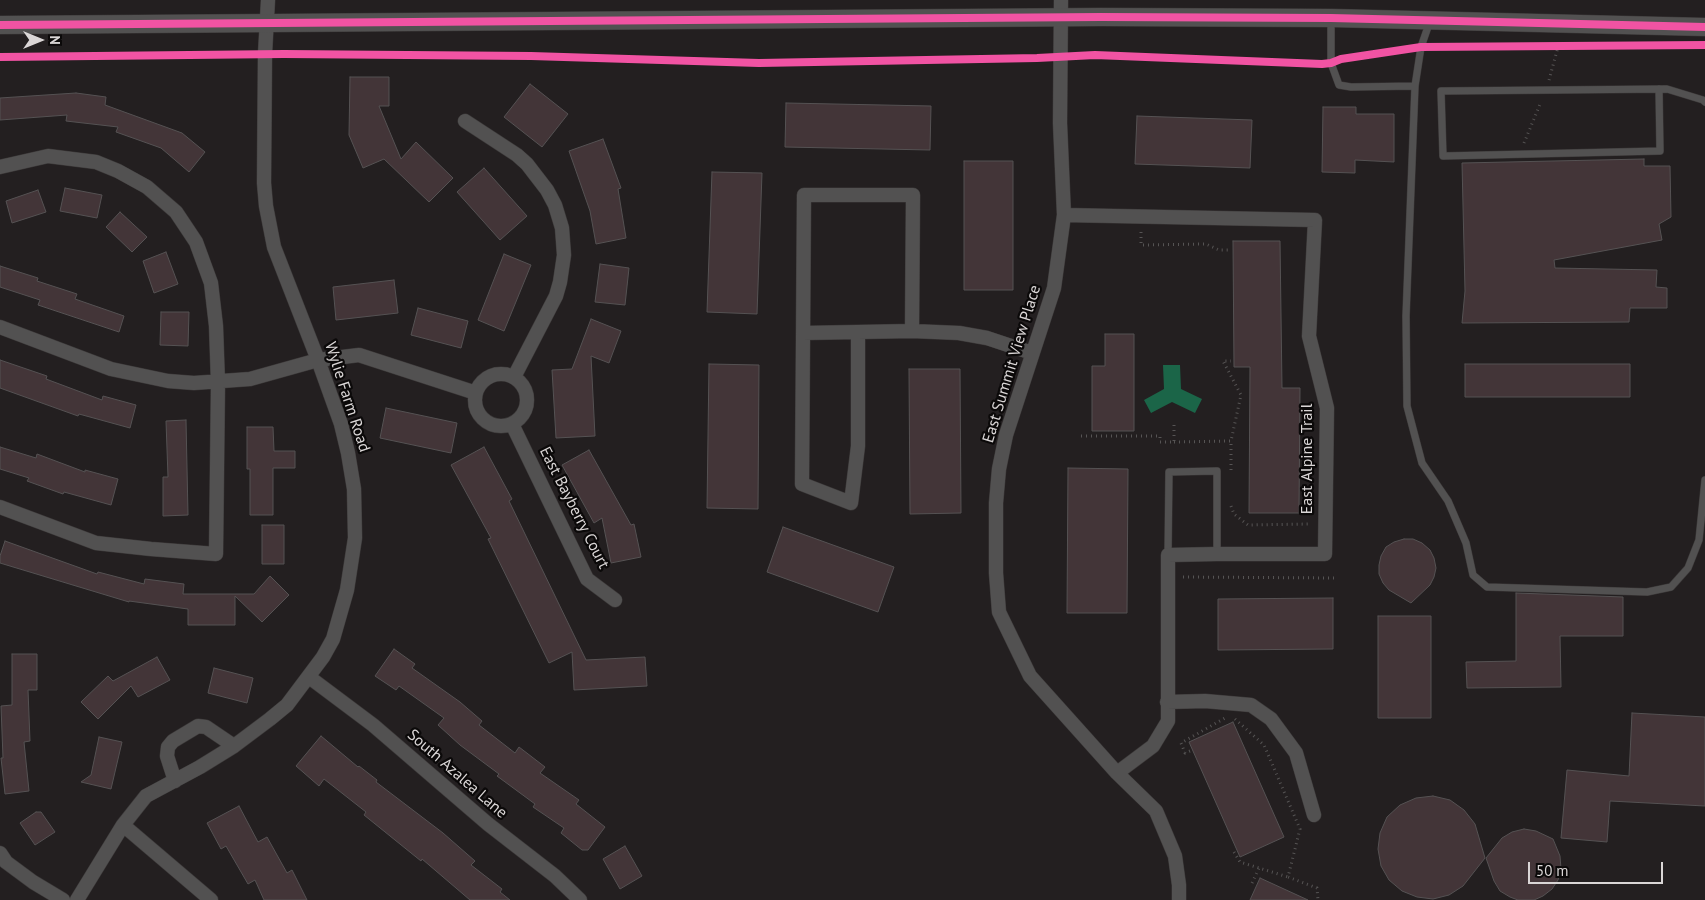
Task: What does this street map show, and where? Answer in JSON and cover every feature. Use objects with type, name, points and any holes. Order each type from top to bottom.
[{"type":"street","name":"Wylie Farm Road","points":[[77,900],[123,826],[146,796],[234,746],[287,705],[309,678],[333,639],[347,590],[355,538],[354,489],[348,453],[341,424],[274,247],[269,227],[264,183],[268,0]]},
{"type":"street","points":[[0,25],[267,24],[1061,9],[1705,27]]},
{"type":"street","name":"East Summit View Place","points":[[1061,9],[1060,123],[1064,215],[1054,288],[1006,435],[999,469],[996,503],[996,573],[1000,612],[1030,676],[1117,773],[1156,811],[1175,856],[1179,900]]},
{"type":"street","points":[[465,121],[517,155],[527,164],[547,190],[555,205],[562,228],[564,255],[556,296],[514,377]]},
{"type":"street","points":[[0,166],[48,156],[96,162],[147,187],[176,212],[196,242],[211,283],[216,326],[218,382],[216,554],[96,543],[0,507]]},
{"type":"street","points":[[858,332],[858,446],[851,503],[802,484],[804,195],[913,195],[912,331]]},
{"type":"street","name":"East Alpine Trail","points":[[1064,215],[1315,220],[1309,336],[1327,408],[1325,554],[1168,555]]},
{"type":"street","points":[[0,328],[111,369],[168,381],[194,384],[250,380],[318,360],[359,355],[476,393]]},
{"type":"street","points":[[803,333],[912,331],[959,333],[977,336],[1032,353]]},
{"type":"street","points":[[499,374],[514,377],[521,382],[525,389],[527,406],[519,420],[504,426],[495,426],[481,417],[475,402],[476,393],[484,380],[491,376],[499,374]]},
{"type":"street","name":"East Bayberry Court","points":[[512,424],[587,579],[615,600]]},
{"type":"street","points":[[1117,773],[1153,746],[1168,722],[1168,555]]},
{"type":"street","name":"South Azalea Lane","points":[[309,678],[374,726],[488,824],[555,876],[580,900]]},
{"type":"street","points":[[1167,702],[1205,701],[1251,705],[1270,719],[1296,753],[1314,815]]},
{"type":"street","points":[[175,780],[167,756],[168,747],[172,741],[198,726],[206,727],[234,746]]},
{"type":"street","points":[[123,826],[211,900]]},
{"type":"street","points":[[0,853],[6,862],[33,882],[63,900]]},
{"type":"lane","points":[[1331,18],[1331,64],[1339,84],[1352,87],[1415,86]]},
{"type":"lane","points":[[1431,20],[1421,47],[1415,86],[1406,316],[1407,406],[1422,463],[1448,501],[1466,544],[1473,575],[1488,587],[1647,592],[1671,586],[1688,568],[1699,540],[1705,480]]},
{"type":"lane","points":[[1659,89],[1660,151],[1443,156],[1441,91],[1659,89],[1667,89],[1705,102]]},
{"type":"lane","points":[[1168,555],[1169,472],[1217,471],[1217,554]]},
{"type":"path","points":[[1548,47],[1568,46]]},
{"type":"path","points":[[1142,216],[1141,245],[1206,244],[1219,250],[1230,250]]},
{"type":"path","points":[[1230,477],[1231,441],[1241,395],[1223,361],[1231,361]]},
{"type":"path","points":[[1174,425],[1174,442]]},
{"type":"path","points":[[1081,436],[1160,436],[1160,442],[1231,441]]},
{"type":"path","points":[[1230,505],[1234,514],[1248,525],[1316,524]]},
{"type":"path","points":[[1168,577],[1335,578]]},
{"type":"path","points":[[1190,751],[1184,753],[1181,743],[1231,715],[1264,745],[1300,828],[1288,877]]},
{"type":"path","points":[[1234,852],[1240,862],[1317,888],[1318,900]]},
{"type":"path","points":[[1252,883],[1259,868]]},
{"type":"shaded area","points":[[1163,365],[1180,365],[1181,389],[1202,399],[1195,413],[1172,402],[1151,413],[1144,400],[1164,389]]},
{"type":"building","points":[[350,77],[389,77],[389,106],[379,106],[401,159],[416,142],[453,178],[429,202],[384,159],[363,168],[349,135]]},
{"type":"building","points":[[530,84],[568,114],[542,147],[504,117]]},
{"type":"building","points":[[76,93],[106,97],[105,105],[182,133],[205,152],[189,172],[161,148],[116,132],[118,127],[66,121],[67,115],[0,120],[0,98]]},
{"type":"building","points":[[786,103],[931,106],[930,150],[785,147]]},
{"type":"building","points":[[1323,107],[1356,107],[1356,114],[1394,114],[1394,162],[1355,160],[1355,173],[1322,172]]},
{"type":"building","points":[[1137,116],[1252,120],[1250,168],[1135,164]]},
{"type":"building","points":[[603,139],[621,188],[618,189],[626,238],[596,244],[590,211],[569,151]]},
{"type":"building","points":[[1644,159],[1644,166],[1670,166],[1671,217],[1659,224],[1662,240],[1554,260],[1555,268],[1657,270],[1656,287],[1667,288],[1667,308],[1630,308],[1629,322],[1462,323],[1465,291],[1462,163]]},
{"type":"building","points":[[964,161],[1013,161],[1013,290],[964,290]]},
{"type":"building","points":[[484,168],[527,216],[500,240],[457,192]]},
{"type":"building","points":[[712,172],[762,173],[757,314],[707,312]]},
{"type":"building","points":[[65,188],[102,195],[97,218],[60,211]]},
{"type":"building","points":[[38,190],[46,212],[12,223],[6,201]]},
{"type":"building","points":[[120,212],[147,237],[132,252],[106,227]]},
{"type":"building","points":[[1233,241],[1280,241],[1282,388],[1300,388],[1299,513],[1249,513],[1250,367],[1234,367]]},
{"type":"building","points":[[166,252],[178,284],[154,293],[143,261]]},
{"type":"building","points":[[504,254],[531,265],[504,331],[478,320]]},
{"type":"building","points":[[600,264],[629,268],[625,305],[595,302]]},
{"type":"building","points":[[0,266],[38,278],[37,281],[77,294],[75,299],[124,316],[119,332],[38,305],[40,300],[0,287]]},
{"type":"building","points":[[394,280],[398,313],[336,320],[333,287]]},
{"type":"building","points":[[418,308],[468,321],[461,348],[411,335]]},
{"type":"building","points":[[161,312],[189,312],[188,346],[160,345]]},
{"type":"building","points":[[591,319],[621,331],[609,363],[591,356],[595,436],[556,438],[552,370],[572,369]]},
{"type":"building","points":[[1105,334],[1134,334],[1134,431],[1092,431],[1092,366],[1105,366]]},
{"type":"building","points":[[0,360],[47,376],[46,379],[102,400],[103,396],[136,405],[130,428],[79,414],[78,416],[0,388]]},
{"type":"building","points":[[709,364],[759,365],[758,509],[707,508]]},
{"type":"building","points":[[1465,364],[1630,364],[1630,397],[1465,397]]},
{"type":"building","points":[[909,369],[960,369],[961,513],[910,514]]},
{"type":"building","points":[[386,408],[457,423],[451,453],[380,438]]},
{"type":"building","points":[[186,420],[188,515],[163,516],[163,477],[168,477],[166,421]]},
{"type":"building","points":[[247,427],[273,427],[274,451],[295,451],[295,468],[273,468],[273,515],[250,515],[250,469],[247,469]]},
{"type":"building","points":[[0,447],[36,458],[37,454],[85,472],[85,470],[118,479],[111,505],[64,492],[63,494],[27,481],[29,478],[0,469]]},
{"type":"building","points":[[484,447],[512,499],[509,501],[586,660],[645,657],[647,686],[574,690],[572,652],[549,663],[488,539],[491,538],[451,465]]},
{"type":"building","points":[[589,450],[631,525],[634,524],[641,557],[611,563],[602,518],[594,523],[562,465]]},
{"type":"building","points":[[1068,468],[1128,469],[1127,613],[1067,613]]},
{"type":"building","points":[[262,525],[284,525],[284,564],[262,564]]},
{"type":"building","points":[[783,527],[894,567],[878,612],[767,572]]},
{"type":"building","points":[[1404,539],[1413,539],[1422,543],[1430,550],[1436,568],[1430,585],[1411,603],[1389,590],[1379,574],[1381,556],[1386,547]]},
{"type":"building","points":[[5,541],[97,574],[98,572],[144,584],[145,579],[184,584],[183,594],[254,594],[270,576],[289,595],[262,622],[235,596],[235,625],[188,625],[188,609],[129,602],[0,563],[0,556]]},
{"type":"building","points":[[1516,593],[1623,597],[1623,636],[1560,636],[1561,687],[1467,688],[1466,662],[1516,661]]},
{"type":"building","points":[[1333,598],[1333,649],[1218,650],[1218,599]]},
{"type":"building","points":[[1378,616],[1431,616],[1431,718],[1378,718]]},
{"type":"building","points":[[394,649],[415,664],[412,668],[460,702],[482,721],[479,725],[515,753],[519,747],[545,767],[540,773],[579,800],[576,804],[605,827],[588,850],[582,850],[561,833],[564,828],[533,807],[535,804],[497,776],[499,774],[460,745],[438,725],[444,718],[399,686],[396,690],[375,676]]},
{"type":"building","points":[[12,654],[37,654],[37,690],[28,690],[30,741],[24,742],[29,791],[5,794],[1,758],[3,758],[1,706],[12,705]]},
{"type":"building","points":[[157,657],[170,680],[138,697],[131,686],[98,719],[81,702],[108,676],[113,681]]},
{"type":"building","points":[[214,668],[253,678],[247,703],[208,693]]},
{"type":"building","points":[[1632,713],[1705,717],[1705,806],[1610,801],[1607,842],[1561,838],[1567,770],[1629,776]]},
{"type":"building","points":[[1233,722],[1284,837],[1240,857],[1189,742]]},
{"type":"building","points":[[321,736],[358,767],[377,780],[376,782],[443,833],[475,861],[471,865],[502,889],[500,892],[510,900],[470,900],[422,859],[421,861],[364,815],[366,812],[324,779],[319,786],[296,766]]},
{"type":"building","points":[[99,737],[122,742],[111,789],[81,782],[91,775]]},
{"type":"building","points":[[1433,796],[1450,800],[1464,810],[1475,824],[1485,858],[1463,886],[1449,895],[1433,899],[1417,897],[1402,891],[1389,880],[1381,866],[1378,849],[1380,833],[1387,817],[1400,805],[1416,798]]},
{"type":"building","points":[[239,806],[258,842],[267,837],[287,873],[292,870],[307,900],[264,900],[255,880],[248,884],[226,846],[221,849],[207,823]]},
{"type":"building","points":[[36,812],[41,812],[55,832],[35,845],[20,823]]},
{"type":"building","points":[[1524,829],[1536,831],[1553,839],[1560,856],[1561,869],[1558,880],[1552,889],[1534,900],[1518,900],[1500,891],[1494,881],[1486,858],[1502,838],[1512,832]]},
{"type":"building","points":[[625,846],[642,876],[620,889],[603,859]]},
{"type":"building","points":[[1260,878],[1308,900],[1250,900]]},
{"type":"cycle path","points":[[0,25],[1101,17],[1331,18],[1705,27]]},
{"type":"cycle path","points":[[0,57],[284,54],[531,56],[759,63],[1037,58],[1095,55],[1322,64],[1341,59],[1421,47],[1705,45]]}]
